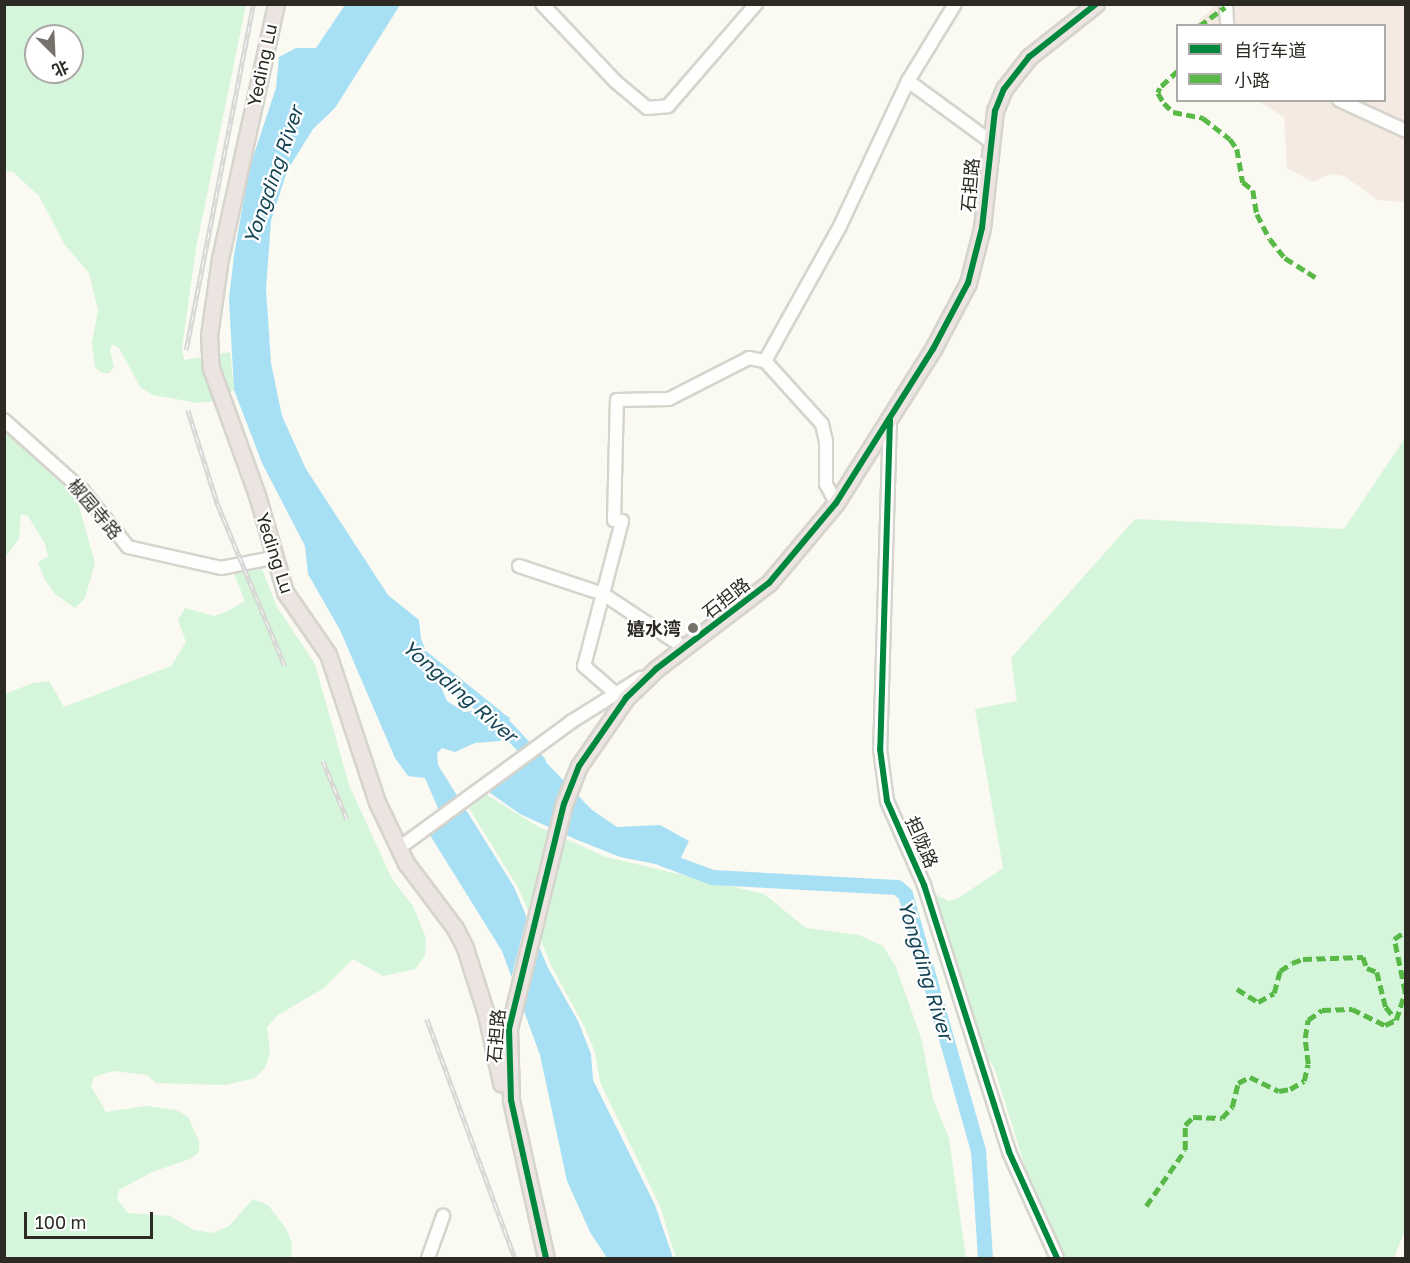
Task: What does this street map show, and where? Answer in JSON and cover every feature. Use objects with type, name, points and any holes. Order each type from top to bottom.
[{"type":"main road","name":"Yeding Lu","points":[[276,4],[220,258],[209,334],[211,368],[257,495],[273,558],[285,592],[328,654],[377,802],[406,863],[455,928],[465,948],[486,1014],[499,1078],[511,1100]]},
{"type":"main road","name":"石担路","points":[[546,1258],[511,1100],[507,1074],[509,1029],[518,981],[564,804],[579,766],[613,713],[656,669],[769,583],[836,503],[955,311],[968,283],[982,228],[995,111],[1015,72],[1096,4]]},
{"type":"street","points":[[542,4],[616,82],[647,108],[668,106],[756,4]]},
{"type":"street","points":[[765,361],[840,226],[908,81],[956,4]]},
{"type":"street","points":[[1226,4],[1227,24]]},
{"type":"street","points":[[908,81],[990,141]]},
{"type":"street","points":[[1343,102],[1406,131]]},
{"type":"street","points":[[615,693],[584,666],[622,521],[614,519],[617,400],[669,399],[701,386],[749,358],[765,361],[822,424],[826,441],[826,484],[836,503]]},
{"type":"street","name":"担陇路","points":[[890,417],[880,749],[887,801],[924,885],[1009,1152],[1057,1258]]},
{"type":"street","name":"椒园寺路","points":[[4,420],[83,491],[128,547],[221,568],[273,558]]},
{"type":"street","points":[[519,566],[603,594],[685,648]]},
{"type":"street","points":[[399,848],[550,737],[615,693],[656,669]]},
{"type":"street","points":[[428,1258],[443,1216]]},
{"type":"shaded area","points":[[1215,5],[1405,5],[1404,202],[1378,200],[1344,176],[1330,174],[1313,182],[1287,168],[1284,117],[1260,102],[1386,102],[1386,24],[1196,24]]},
{"type":"green space","points":[[4,5],[246,5],[196,248],[182,348],[184,360],[230,352],[234,390],[213,401],[198,403],[153,395],[141,388],[119,348],[112,344],[110,350],[114,367],[109,373],[102,373],[95,367],[92,343],[98,310],[89,273],[65,245],[39,196],[13,172],[5,171]]},
{"type":"green space","points":[[5,426],[75,492],[95,563],[85,598],[75,608],[55,594],[45,580],[38,562],[48,556],[45,544],[28,516],[21,514],[19,539],[5,557]]},
{"type":"green space","points":[[1405,438],[1406,1227],[1394,1258],[1063,1258],[1029,1179],[994,1067],[981,1049],[935,894],[948,901],[957,899],[1003,868],[975,709],[1017,701],[1011,658],[1135,519],[1344,529]]},
{"type":"green space","points":[[262,569],[277,607],[315,664],[349,785],[392,879],[413,906],[426,938],[425,956],[415,969],[383,976],[353,959],[324,988],[278,1015],[267,1027],[270,1052],[265,1068],[255,1078],[226,1085],[156,1083],[147,1075],[113,1071],[94,1077],[91,1086],[106,1112],[146,1106],[176,1110],[188,1117],[199,1141],[199,1152],[190,1159],[152,1172],[119,1190],[117,1199],[128,1213],[170,1216],[194,1230],[213,1233],[229,1226],[253,1199],[268,1205],[287,1230],[292,1244],[291,1258],[5,1258],[5,694],[33,683],[49,681],[64,707],[171,666],[186,642],[178,620],[185,608],[214,616],[226,612],[245,601],[234,574]]},
{"type":"green space","points":[[484,793],[537,826],[606,857],[764,894],[806,928],[859,935],[883,946],[896,967],[922,1041],[933,1099],[949,1138],[966,1258],[676,1258],[660,1206],[600,1082],[595,1052],[585,1028],[552,967],[519,889],[467,805]]},
{"type":"water","points":[[345,5],[400,5],[335,108],[313,129],[287,171],[271,221],[266,289],[271,363],[282,416],[306,469],[388,595],[419,620],[421,639],[447,701],[464,712],[494,708],[510,718],[501,741],[475,743],[455,752],[442,748],[437,753],[438,765],[514,887],[548,968],[578,1021],[591,1054],[593,1080],[655,1205],[673,1258],[607,1258],[590,1232],[567,1181],[540,1055],[502,951],[428,832],[443,820],[425,778],[408,776],[395,758],[340,630],[308,574],[305,546],[262,463],[234,390],[229,299],[234,255],[249,169],[276,88],[279,57],[296,48],[316,48]]},
{"type":"water","points":[[538,754],[592,810],[617,827],[660,825],[689,841],[676,868],[620,857],[575,839],[520,814],[489,792]]},
{"type":"pier","points":[[528,912],[541,943],[522,1016],[510,983]]},
{"type":"waterway","name":"Yongding River","points":[[418,654],[495,716],[538,762]]},
{"type":"waterway","name":"Yongding River","points":[[661,858],[712,877],[897,887],[905,894],[978,1150],[985,1258]]},
{"type":"railway","points":[[186,350],[253,4]]},
{"type":"railway","points":[[188,410],[218,505],[285,666]]},
{"type":"railway","points":[[323,761],[347,819]]},
{"type":"railway","points":[[427,1019],[515,1258]]},
{"type":"marked path","points":[[1202,24],[1225,7]]},
{"type":"marked path","points":[[1176,73],[1160,88],[1158,93],[1164,103],[1173,112],[1203,118],[1230,139],[1237,149],[1243,182],[1253,190],[1257,214],[1270,239],[1285,258],[1320,280]]},
{"type":"marked path","points":[[1146,1206],[1185,1150],[1185,1125],[1193,1117],[1222,1118],[1232,1107],[1238,1083],[1250,1077],[1279,1091],[1290,1089],[1304,1081],[1308,1064],[1305,1038],[1308,1020],[1322,1010],[1352,1009],[1385,1025],[1396,1020],[1405,992],[1394,939],[1406,931]]},
{"type":"marked path","points":[[1237,989],[1258,1002],[1274,993],[1280,971],[1292,963],[1303,959],[1363,957],[1367,968],[1377,972],[1386,1007],[1396,1020]]},
{"type":"cycle path","points":[[546,1258],[511,1100],[509,1029],[564,804],[579,766],[626,698],[656,669],[769,583],[836,503],[933,349],[968,283],[982,228],[995,111],[1004,89],[1029,57],[1096,4]]},
{"type":"cycle path","points":[[890,420],[880,749],[887,801],[924,885],[1009,1152],[1057,1258]]},
{"type":"place","name":"嬉水湾","points":[[693,628]]}]
